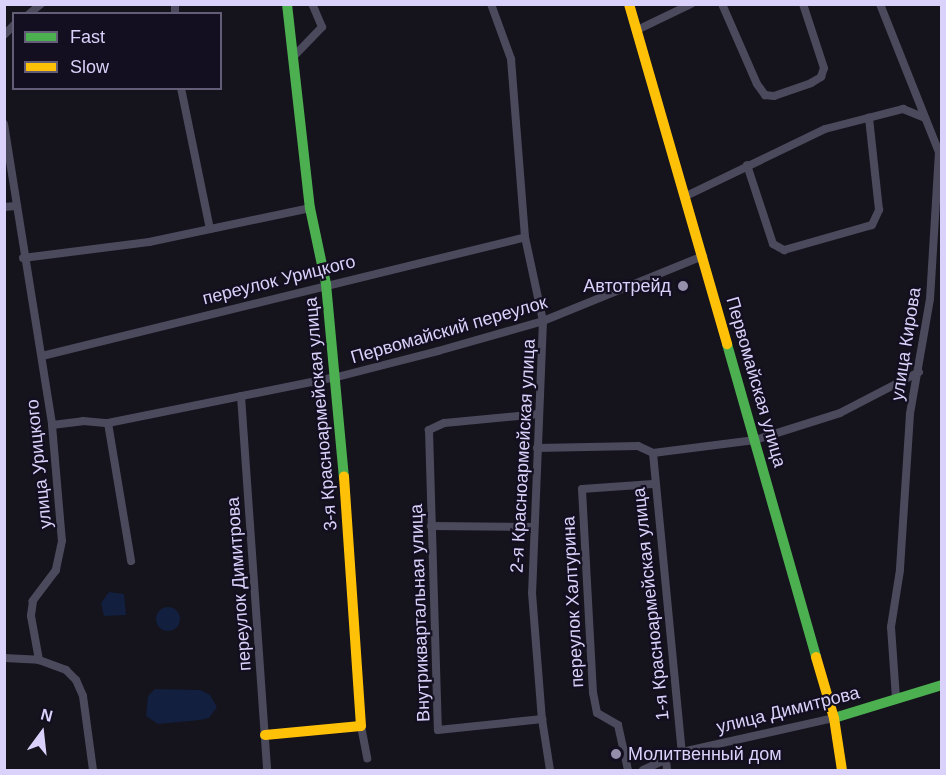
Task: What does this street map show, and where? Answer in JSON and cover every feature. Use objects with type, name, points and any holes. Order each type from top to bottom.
[{"type":"street","name":"3-я Красноармейская улица","points":[[287,4],[295,55],[310,208],[326,284],[337,377],[361,726]]},
{"type":"street","points":[[295,55],[322,27],[312,4]]},
{"type":"street","name":"2-я Красноармейская улица","points":[[491,4],[510,59],[525,237],[543,321],[532,527],[532,593],[542,719],[550,771]]},
{"type":"street","name":"Первомайская улица","points":[[629,4],[686,196],[834,718],[842,771]]},
{"type":"street","points":[[637,30],[691,4]]},
{"type":"street","points":[[722,4],[757,84],[765,95],[774,96],[811,83],[821,77],[824,68],[803,4]]},
{"type":"street","name":"улица Кирова","points":[[880,4],[914,98],[940,154],[931,280],[919,372],[910,414],[900,570],[891,627],[896,699]]},
{"type":"street","points":[[181,90],[210,229]]},
{"type":"street","points":[[686,196],[825,129],[903,109],[926,120]]},
{"type":"street","points":[[747,165],[773,244],[784,250],[872,225],[879,210],[869,118]]},
{"type":"street","name":"улица Урицкого","points":[[4,124],[23,258],[42,356],[52,425],[62,546],[56,570],[33,601],[31,616],[39,660]]},
{"type":"street","points":[[4,207],[16,206]]},
{"type":"street","points":[[23,258],[210,229],[310,208]]},
{"type":"street","name":"переулок Урицкого","points":[[42,356],[326,284],[525,237]]},
{"type":"street","name":"Первомайский переулок","points":[[52,425],[83,421],[108,423],[337,377],[543,321],[703,256]]},
{"type":"street","points":[[537,448],[638,446],[653,453],[755,440],[840,413],[919,372]]},
{"type":"street","name":"переулок Димитрова","points":[[241,396],[267,771]]},
{"type":"street","name":"Внутриквартальная улица","points":[[538,414],[444,423],[429,430],[438,730],[542,719]]},
{"type":"street","points":[[108,423],[131,561]]},
{"type":"street","name":"1-я Красноармейская улица","points":[[653,453],[653,484],[682,752]]},
{"type":"street","name":"переулок Халтурина","points":[[628,771],[618,725],[597,713],[593,693],[582,489],[653,484]]},
{"type":"street","points":[[431,526],[532,527]]},
{"type":"street","points":[[4,658],[39,660],[66,670],[76,680],[83,696],[93,771]]},
{"type":"street","name":"улица Димитрова","points":[[643,771],[682,752],[834,718],[942,685]]},
{"type":"street","points":[[265,735],[361,726],[367,758]]},
{"type":"street","points":[[666,760],[667,771]]},
{"type":"water","points":[[109,592],[124,594],[126,615],[104,616],[101,603]]},
{"type":"water","points":[[168,607],[177,610],[180,619],[177,628],[168,631],[159,628],[156,619],[159,610]]},
{"type":"water","points":[[155,689],[201,690],[210,695],[217,707],[209,718],[158,724],[146,716],[148,696]]},
{"type":"traffic: fast","points":[[287,4],[310,208],[326,284],[344,477]]},
{"type":"traffic: fast","points":[[727,344],[816,657]]},
{"type":"traffic: fast","points":[[834,718],[942,685]]},
{"type":"traffic: slow","points":[[629,4],[727,344]]},
{"type":"traffic: slow","points":[[265,735],[361,726],[344,477]]},
{"type":"traffic: slow","points":[[816,657],[834,718],[842,770]]},
{"type":"place","name":"Автотрейд","points":[[683,286]]},
{"type":"place","name":"Молитвенный дом","points":[[616,754]]}]
